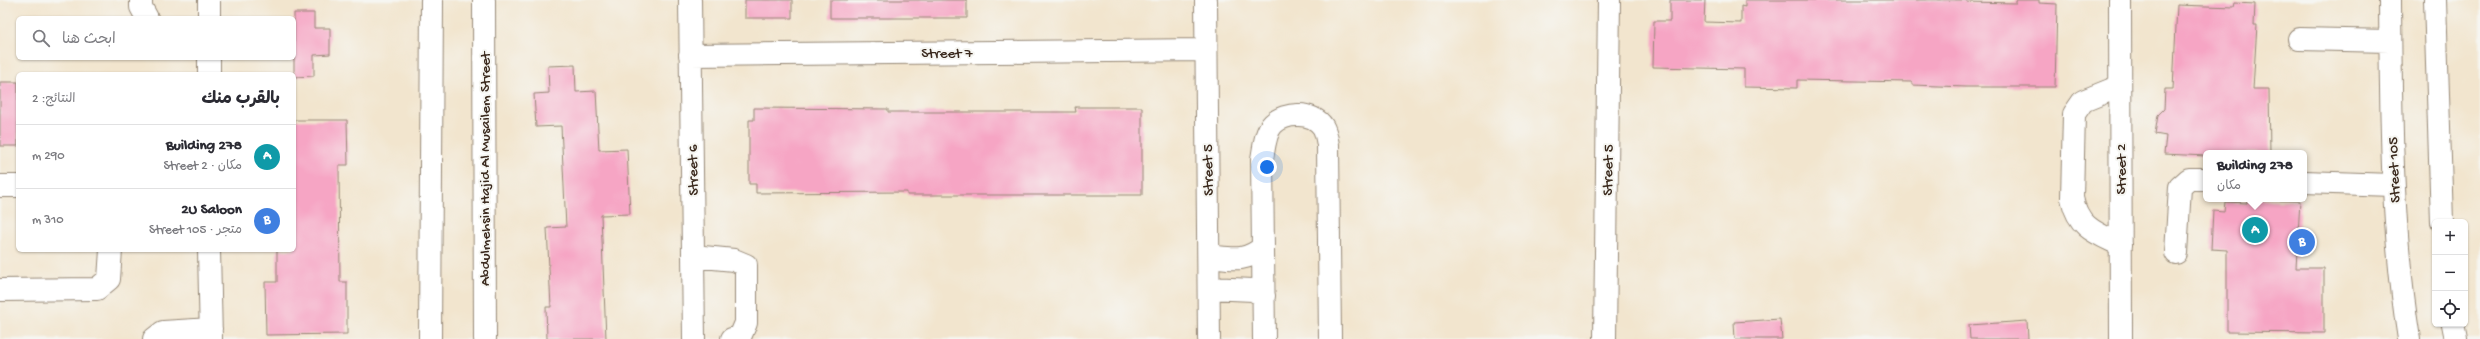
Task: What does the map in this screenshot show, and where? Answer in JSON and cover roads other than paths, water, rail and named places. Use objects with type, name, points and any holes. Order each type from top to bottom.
[{"type":"street","points":[[141,0],[141,7],[146,16]]},
{"type":"street","points":[[209,0],[209,16]]},
{"type":"street","points":[[430,339],[432,0]]},
{"type":"street","name":"Abdulmehsin Hajid Al Musailem Street","points":[[484,0],[485,339]]},
{"type":"street","name":"Street 6","points":[[690,0],[694,339]]},
{"type":"street","name":"Street 5","points":[[1206,0],[1205,50],[1210,288],[1209,339]]},
{"type":"street","name":"Street 5","points":[[1605,339],[1609,0]]},
{"type":"street","name":"Street 2","points":[[2120,0],[2121,339]]},
{"type":"street","name":"Street 105","points":[[2390,0],[2392,185],[2401,289],[2409,339]]},
{"type":"street","points":[[2435,0],[2442,219]]},
{"type":"street","points":[[2299,39],[2390,41]]},
{"type":"street","name":"Street 7","points":[[690,55],[1205,50]]},
{"type":"street","points":[[209,60],[209,72]]},
{"type":"street","points":[[2120,86],[2083,101],[2074,114],[2072,198],[2074,209],[2085,225],[2121,245]]},
{"type":"street","points":[[1264,339],[1262,159],[1267,134],[1272,124],[1288,114],[1309,116],[1323,127],[1328,145],[1330,339]]},
{"type":"street","points":[[2176,253],[2180,187],[2189,179],[2203,179]]},
{"type":"street","points":[[2307,182],[2392,185]]},
{"type":"street","points":[[0,186],[16,186]]},
{"type":"street","points":[[1209,256],[1240,259],[1253,256],[1263,247]]},
{"type":"street","points":[[0,290],[97,289],[109,279],[111,252]]},
{"type":"street","points":[[154,339],[163,332],[211,334],[209,252]]},
{"type":"street","points":[[693,256],[734,260],[746,265],[746,323],[740,337],[732,339]]},
{"type":"street","points":[[1210,288],[1253,290],[1264,296]]},
{"type":"street","points":[[2454,327],[2456,339]]},
{"type":"place","name":"Building 278","points":[[2255,230]]},
{"type":"place","name":"2U Saloon","points":[[2302,242]]}]
